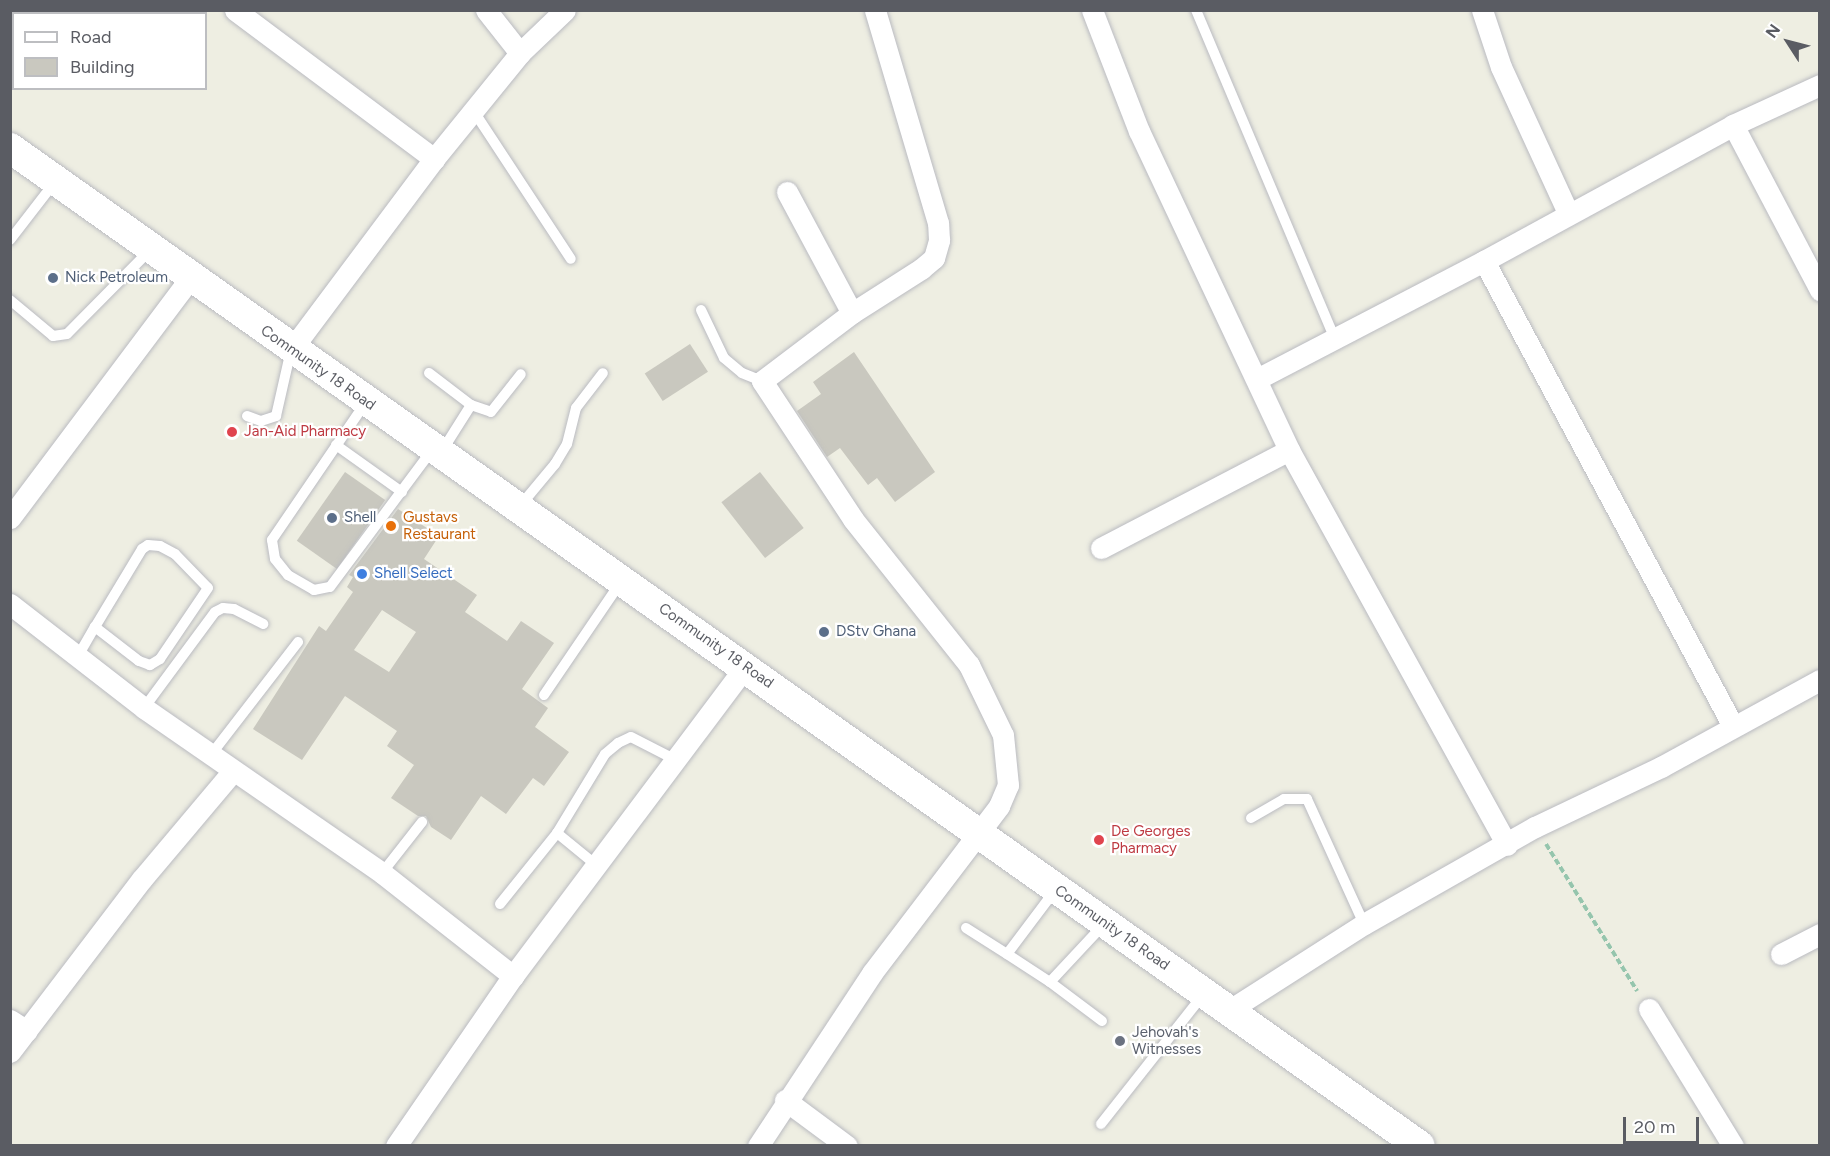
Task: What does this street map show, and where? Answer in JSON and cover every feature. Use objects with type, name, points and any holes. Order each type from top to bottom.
[{"type":"main road","name":"Community 18 Road","points":[[10,148],[291,350],[622,580],[1420,1146]]},
{"type":"street","points":[[235,10],[434,159]]},
{"type":"street","points":[[486,10],[520,53]]},
{"type":"street","points":[[291,350],[473,110],[520,53],[565,10]]},
{"type":"street","points":[[758,1146],[785,1100],[976,832],[999,806],[1008,785],[1003,735],[969,665],[853,519],[762,381],[852,313],[934,258],[939,240],[938,223],[875,10]]},
{"type":"street","points":[[1092,10],[1195,255],[1257,379],[1289,450],[1507,845]]},
{"type":"street","points":[[1482,10],[1501,67],[1568,213]]},
{"type":"street","points":[[1257,379],[1484,261],[1733,124],[1820,85]]},
{"type":"street","points":[[1733,124],[1820,290]]},
{"type":"street","points":[[787,192],[852,313]]},
{"type":"street","points":[[1484,261],[1733,726]]},
{"type":"street","points":[[10,518],[190,278]]},
{"type":"street","points":[[1101,548],[1289,450]]},
{"type":"street","points":[[10,604],[209,756],[382,873],[513,976]]},
{"type":"street","points":[[396,1146],[513,976],[745,667]]},
{"type":"street","points":[[1228,1011],[1364,924],[1507,845],[1535,827],[1661,767],[1820,680]]},
{"type":"street","points":[[10,1052],[19,1026],[232,772]]},
{"type":"street","points":[[1781,954],[1820,934]]},
{"type":"street","points":[[1649,1009],[1733,1146]]},
{"type":"street","points":[[785,1100],[847,1146]]},
{"type":"lane","points":[[1196,10],[1335,339]]},
{"type":"lane","points":[[473,110],[571,259]]},
{"type":"lane","points":[[10,240],[55,181]]},
{"type":"lane","points":[[10,300],[53,336],[67,334],[150,249]]},
{"type":"lane","points":[[701,310],[724,358],[742,373],[762,381]]},
{"type":"lane","points":[[248,416],[261,421],[276,416],[291,350]]},
{"type":"lane","points":[[429,373],[471,405],[491,412],[521,374]]},
{"type":"lane","points":[[518,508],[555,464],[567,444],[576,408],[603,373]]},
{"type":"lane","points":[[366,402],[272,540],[275,559],[288,575],[314,590],[330,587],[471,405]]},
{"type":"lane","points":[[336,445],[402,492]]},
{"type":"lane","points":[[78,656],[95,627],[148,545],[160,546],[175,554],[208,588],[160,659],[150,665],[139,661],[95,627]]},
{"type":"lane","points":[[544,695],[622,580]]},
{"type":"lane","points":[[144,708],[215,612],[223,608],[234,609],[263,624]]},
{"type":"lane","points":[[209,756],[298,642]]},
{"type":"lane","points":[[500,904],[557,832],[605,754],[618,743],[630,737],[642,740],[676,760]]},
{"type":"lane","points":[[1251,818],[1284,799],[1307,799],[1364,924]]},
{"type":"lane","points":[[382,873],[422,822]]},
{"type":"lane","points":[[557,832],[596,865]]},
{"type":"lane","points":[[1007,954],[1056,889]]},
{"type":"lane","points":[[1050,982],[1105,924]]},
{"type":"lane","points":[[966,928],[1050,982],[1102,1022]]},
{"type":"lane","points":[[1101,1124],[1205,993]]},
{"type":"path","points":[[1535,827],[1649,1009]]},
{"type":"building","points":[[690,344],[708,372],[663,401],[645,373]]},
{"type":"building","points":[[854,352],[935,472],[895,502],[877,478],[868,485],[840,448],[827,457],[797,411],[821,394],[813,382]]},
{"type":"building","points":[[345,472],[385,500],[337,569],[297,541]]},
{"type":"building","points":[[760,472],[804,528],[765,558],[721,502]]},
{"type":"building","points":[[398,509],[439,536],[424,559],[477,595],[465,612],[507,641],[521,621],[554,643],[522,689],[548,708],[535,727],[569,752],[544,786],[533,778],[506,814],[481,796],[451,840],[431,827],[426,816],[418,816],[391,798],[414,765],[387,746],[397,731],[345,696],[302,760],[253,729],[319,626],[326,631],[353,592],[347,587],[353,577],[349,575]],"holes":[[[382,610],[416,632],[389,672],[354,650]]]},
{"type":"place","name":"Nick Petroleum","points":[[53,278]]},
{"type":"place","name":"Jan-Aid Pharmacy","points":[[232,432]]},
{"type":"place","name":"Shell","points":[[332,518]]},
{"type":"place","name":"Gustavs Restaurant","points":[[391,526]]},
{"type":"place","name":"Shell Select","points":[[362,574]]},
{"type":"place","name":"DStv Ghana","points":[[824,632]]},
{"type":"place","name":"De Georges Pharmacy","points":[[1099,840]]},
{"type":"place","name":"Jehovah's Witnesses","points":[[1120,1041]]}]
